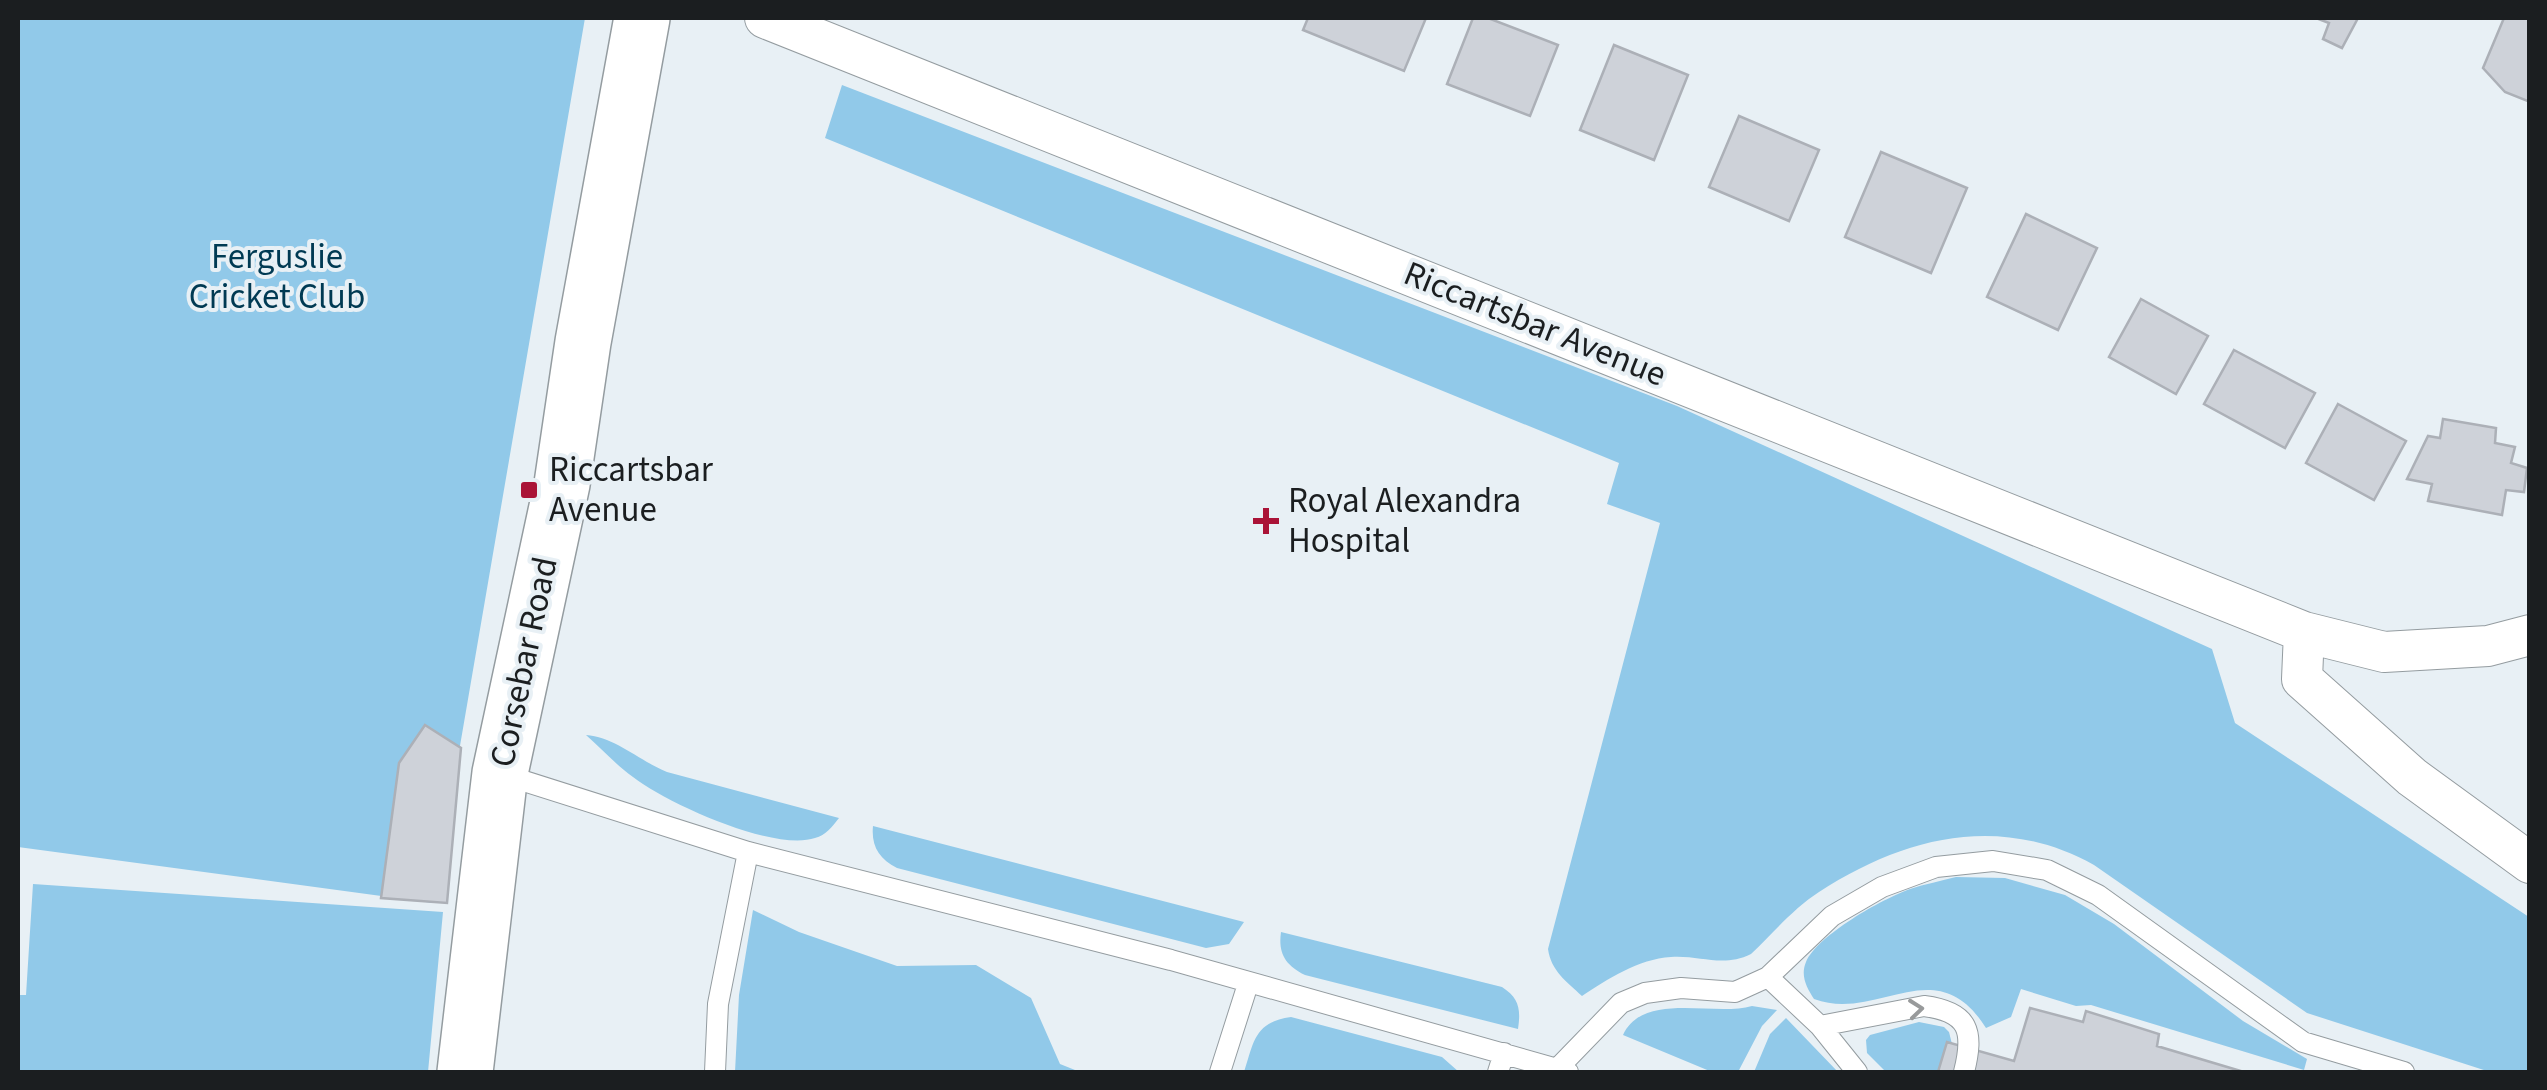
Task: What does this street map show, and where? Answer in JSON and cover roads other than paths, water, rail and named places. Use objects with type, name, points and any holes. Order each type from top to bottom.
[{"type":"main road","name":"Corsebar Road","points":[[465,1072],[500,773],[562,484],[583,342],[642,18]]},
{"type":"street","name":"Riccartsbar Avenue","points":[[765,18],[2304,632],[2384,652],[2488,646],[2530,635]]},
{"type":"street","points":[[2304,632],[2302,680],[2412,777],[2530,862]]},
{"type":"lane","points":[[500,773],[748,852],[1170,960],[1501,1063],[1563,1070],[1621,1003],[1645,993],[1681,988],[1736,992],[1768,978],[1832,916],[1882,887],[1936,867],[1993,861],[2047,870],[2098,895],[2304,1042],[2404,1072]]},
{"type":"lane","points":[[715,1072],[718,1004],[748,852]]},
{"type":"lane","points":[[1768,978],[1820,1026],[1840,1056],[1857,1072]]},
{"type":"lane","points":[[1220,1072],[1248,984]]},
{"type":"lane","points":[[1820,1026],[1924,1006],[1941,1008],[1958,1017],[1968,1030],[1972,1043],[1964,1072]]},
{"type":"place","name":"Riccartsbar Avenue","points":[[529,490]]},
{"type":"place","name":"Royal Alexandra Hospital","points":[[1266,521]]},
{"type":"park label","name":"Ferguslie Cricket Club","points":[[277,277]]}]
